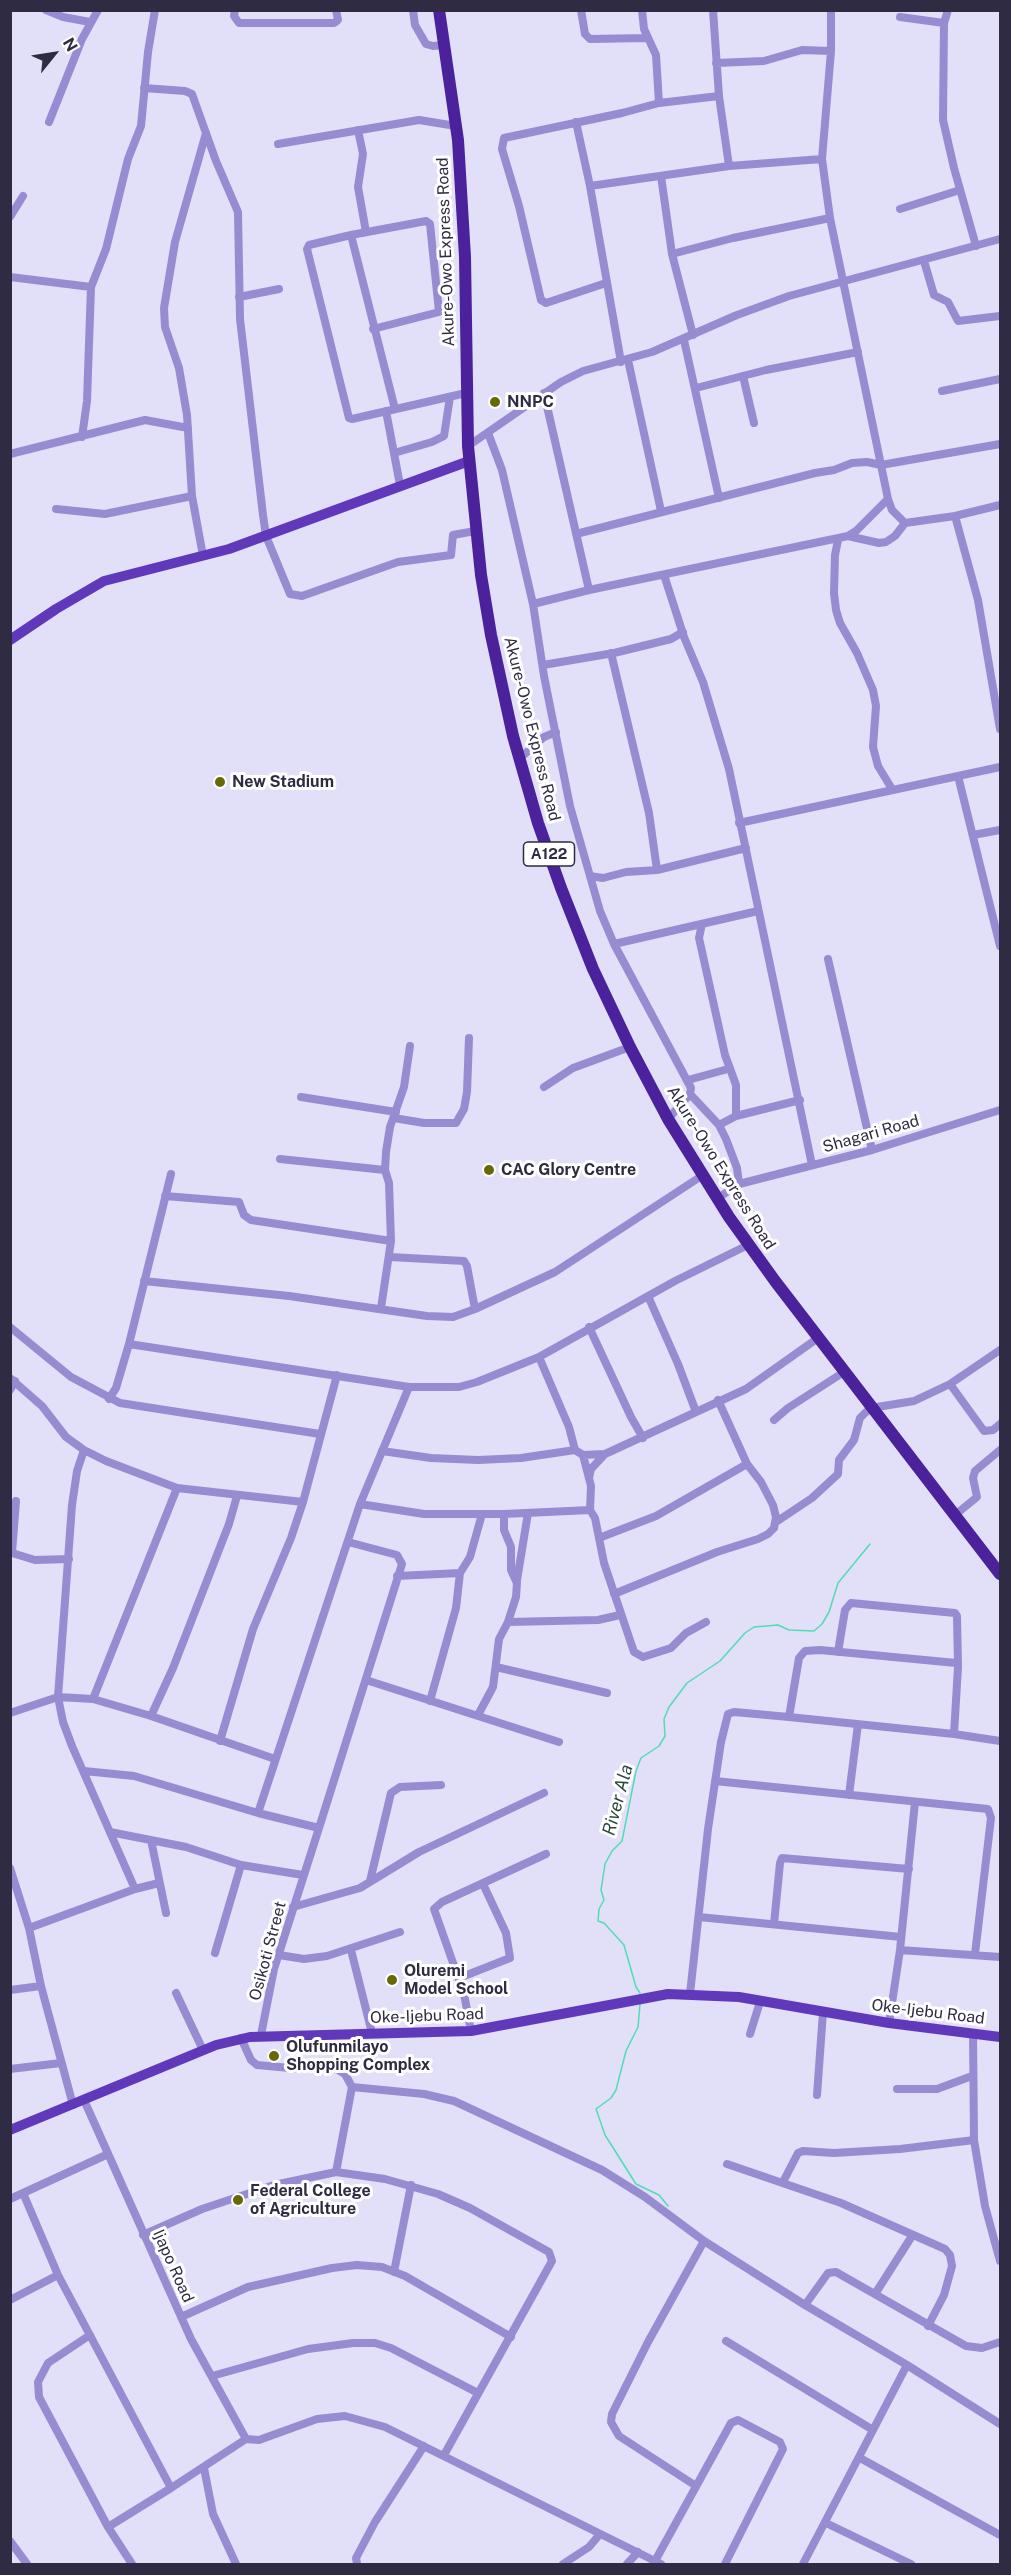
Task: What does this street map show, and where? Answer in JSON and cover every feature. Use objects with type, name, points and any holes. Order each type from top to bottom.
[{"type":"highway","name":"Akure-Owo Express Road","points":[[439,10],[456,126],[465,257],[468,446],[476,531],[491,635],[519,759],[538,823],[578,932],[630,1047],[668,1119],[748,1245],[1000,1574]]},
{"type":"main road","points":[[10,640],[56,609],[104,581],[203,556],[266,536],[469,461]]},
{"type":"main road","name":"Oke-Ijebu Road","points":[[10,2130],[203,2050],[241,2038],[261,2035],[471,2031],[640,1998],[690,1994],[739,1997],[889,2023],[1000,2037]]},
{"type":"street","points":[[46,10],[63,17],[90,22]]},
{"type":"street","points":[[50,122],[90,22],[98,10]]},
{"type":"street","points":[[235,10],[234,16],[239,22],[334,23],[338,20],[336,10]]},
{"type":"street","points":[[581,10],[585,34],[590,39],[647,38]]},
{"type":"street","points":[[642,10],[647,38],[656,55],[659,103]]},
{"type":"street","points":[[713,10],[716,63],[729,166]]},
{"type":"street","points":[[831,10],[831,51],[822,159],[830,218],[888,499],[892,510],[905,524]]},
{"type":"street","points":[[948,10],[944,23],[943,120],[976,246]]},
{"type":"street","points":[[82,437],[87,402],[91,287],[106,249],[128,159],[141,126],[153,11]]},
{"type":"street","points":[[416,11],[415,25],[426,44],[445,45]]},
{"type":"street","points":[[900,17],[944,23]]},
{"type":"street","points":[[716,63],[764,61],[802,50],[831,51]]},
{"type":"street","points":[[144,88],[185,91],[192,94],[238,212],[239,297],[247,389],[266,536],[288,590],[297,596],[398,562],[451,555],[453,535],[476,531]]},
{"type":"street","points":[[606,283],[546,303],[541,300],[519,206],[502,149],[502,141],[508,136],[576,123],[659,103],[720,96]]},
{"type":"street","points":[[278,144],[424,120],[456,126]]},
{"type":"street","points":[[576,123],[590,186],[606,283],[661,511]]},
{"type":"street","points":[[358,130],[363,154],[358,187],[366,232]]},
{"type":"street","points":[[203,556],[192,496],[188,428],[180,376],[165,327],[164,308],[175,242],[206,132]]},
{"type":"street","points":[[590,186],[729,166],[822,159]]},
{"type":"street","points":[[661,176],[672,254],[693,335]]},
{"type":"street","points":[[900,209],[960,190]]},
{"type":"street","points":[[10,217],[23,196]]},
{"type":"street","points":[[672,254],[733,238],[830,218]]},
{"type":"street","points":[[373,329],[440,310],[428,222],[351,234],[309,245],[307,249],[347,415],[352,419],[466,393]]},
{"type":"street","points":[[351,234],[373,329],[395,409]]},
{"type":"street","points":[[468,446],[544,393],[584,371],[624,361],[684,340],[779,300],[842,280],[924,261],[1000,239]]},
{"type":"street","points":[[924,261],[934,295],[948,302],[958,321],[1000,316]]},
{"type":"street","points":[[10,277],[91,287]]},
{"type":"street","points":[[239,297],[279,289]]},
{"type":"street","points":[[684,340],[719,498]]},
{"type":"street","points":[[696,388],[858,352]]},
{"type":"street","points":[[743,376],[754,423]]},
{"type":"street","points":[[942,391],[1000,379]]},
{"type":"street","points":[[544,393],[589,590]]},
{"type":"street","points":[[394,453],[432,442],[444,436],[450,397]]},
{"type":"street","points":[[386,411],[400,485]]},
{"type":"street","points":[[10,454],[145,420],[188,428]]},
{"type":"street","points":[[488,433],[502,470],[533,604],[570,806],[600,911],[614,944],[665,1043],[688,1080],[690,1094],[719,1125],[731,1149],[739,1184],[718,1198]]},
{"type":"street","points":[[576,534],[661,511],[834,470],[852,463],[867,462],[881,465],[1000,444]]},
{"type":"street","points":[[56,509],[105,514],[192,496]]},
{"type":"street","points":[[533,604],[589,590],[838,540],[856,531],[888,499]]},
{"type":"street","points":[[848,536],[873,542],[886,542],[905,524],[955,516],[1000,505]]},
{"type":"street","points":[[955,516],[978,600],[1000,729]]},
{"type":"street","points":[[838,540],[835,555],[836,610],[840,623],[857,653],[873,690],[876,706],[873,747],[878,766],[892,789]]},
{"type":"street","points":[[664,575],[719,729],[800,1100],[812,1165]]},
{"type":"street","points":[[543,665],[671,639],[683,632]]},
{"type":"street","points":[[611,653],[649,813],[657,870]]},
{"type":"street","points":[[519,759],[544,737],[556,732]]},
{"type":"street","points":[[739,823],[1000,766]]},
{"type":"street","points":[[958,776],[1000,946]]},
{"type":"street","points":[[973,835],[1000,830]]},
{"type":"street","points":[[590,876],[603,878],[626,872],[657,870],[746,848]]},
{"type":"street","points":[[614,944],[758,911]]},
{"type":"street","points":[[702,924],[699,938],[728,1069],[736,1085],[736,1116]]},
{"type":"street","points":[[684,928],[699,938]]},
{"type":"street","points":[[828,959],[872,1150]]},
{"type":"street","points":[[301,1097],[395,1115],[424,1123],[456,1123],[464,1109],[467,1092],[469,1038]]},
{"type":"street","points":[[381,1308],[391,1241],[389,1184],[385,1170],[387,1140],[404,1087],[410,1046]]},
{"type":"street","points":[[544,1087],[573,1068],[630,1047]]},
{"type":"street","points":[[688,1080],[728,1069]]},
{"type":"street","points":[[668,1119],[690,1094]]},
{"type":"street","points":[[719,1125],[736,1116],[800,1100]]},
{"type":"street","name":"Shagari Road","points":[[739,1184],[872,1150],[1000,1110]]},
{"type":"street","points":[[280,1159],[385,1170]]},
{"type":"street","points":[[109,1399],[116,1388],[129,1344],[171,1174]]},
{"type":"street","points":[[144,1281],[381,1308],[442,1318],[476,1309],[555,1272],[703,1175]]},
{"type":"street","points":[[165,1196],[239,1202],[244,1215],[251,1220],[391,1241]]},
{"type":"street","points":[[129,1344],[409,1387],[459,1387],[539,1357],[648,1296],[748,1245]]},
{"type":"street","points":[[390,1257],[464,1261],[476,1309]]},
{"type":"street","points":[[648,1296],[678,1364],[696,1413]]},
{"type":"street","points":[[10,1327],[71,1377],[120,1403],[320,1434]]},
{"type":"street","points":[[589,1328],[644,1438]]},
{"type":"street","points":[[382,1451],[431,1458],[478,1460],[521,1458],[575,1450],[584,1455],[605,1454],[644,1438],[756,1383],[818,1338]]},
{"type":"street","points":[[614,1594],[768,1534],[776,1522],[812,1498],[838,1474],[838,1460],[854,1440],[860,1418],[871,1408],[914,1401],[950,1384],[1000,1350]]},
{"type":"street","points":[[539,1357],[569,1427],[575,1450]]},
{"type":"street","points":[[774,1420],[788,1408],[844,1372]]},
{"type":"street","points":[[220,1741],[253,1629],[291,1538],[303,1502],[337,1375]]},
{"type":"street","points":[[10,1390],[13,1379],[42,1406],[60,1431],[84,1450],[177,1488],[303,1502]]},
{"type":"street","points":[[950,1384],[984,1431],[993,1430],[1000,1425]]},
{"type":"street","points":[[258,1814],[360,1504],[409,1387]]},
{"type":"street","points":[[718,1401],[747,1464],[761,1482],[773,1505],[776,1522]]},
{"type":"street","points":[[84,1450],[74,1484],[58,1697],[63,1722],[135,1889]]},
{"type":"street","points":[[955,1515],[977,1497],[973,1478],[975,1471],[1000,1450]]},
{"type":"street","points":[[589,1478],[591,1469],[605,1454]]},
{"type":"street","points":[[584,1455],[591,1492],[590,1510],[595,1518],[608,1578],[634,1652],[643,1658],[671,1648],[686,1633],[706,1622]]},
{"type":"street","points":[[599,1538],[656,1516],[747,1464]]},
{"type":"street","points":[[93,1699],[177,1488]]},
{"type":"street","points":[[151,1716],[173,1668],[229,1524],[237,1496]]},
{"type":"street","points":[[16,1501],[13,1525],[14,1554],[35,1560],[69,1558]]},
{"type":"street","points":[[360,1504],[411,1513],[504,1514],[590,1510]]},
{"type":"street","points":[[478,1715],[493,1687],[499,1639],[508,1622],[516,1597],[528,1513]]},
{"type":"street","points":[[430,1701],[456,1608],[460,1574],[470,1557],[482,1514]]},
{"type":"street","points":[[504,1514],[504,1530],[511,1547],[511,1570],[517,1580]]},
{"type":"street","points":[[348,1542],[397,1555],[402,1564],[397,1576],[460,1574]]},
{"type":"street","name":"Osikoti Street","points":[[261,2035],[272,1978],[293,1907],[320,1828],[397,1576]]},
{"type":"street","points":[[838,1652],[845,1610],[849,1604],[927,1609],[956,1614],[957,1687],[954,1734]]},
{"type":"street","points":[[508,1622],[598,1620],[620,1615]]},
{"type":"street","points":[[789,1717],[800,1654],[812,1651],[838,1652],[956,1663]]},
{"type":"street","points":[[496,1667],[607,1693]]},
{"type":"street","points":[[366,1680],[559,1742]]},
{"type":"street","points":[[10,1713],[58,1697],[93,1699],[151,1716],[275,1759]]},
{"type":"street","points":[[690,1994],[715,1781],[725,1718],[728,1714],[734,1712],[789,1717],[1000,1741]]},
{"type":"street","points":[[849,1795],[858,1724]]},
{"type":"street","points":[[84,1770],[134,1776],[258,1814],[320,1828]]},
{"type":"street","points":[[715,1781],[984,1808],[990,1813],[975,1954]]},
{"type":"street","points":[[370,1881],[391,1793],[400,1787],[441,1785]]},
{"type":"street","points":[[293,1907],[351,1892],[419,1852],[544,1793]]},
{"type":"street","points":[[889,2023],[900,1950],[915,1802]]},
{"type":"street","points":[[110,1832],[186,1847],[241,1865],[303,1875]]},
{"type":"street","points":[[151,1840],[166,1913]]},
{"type":"street","points":[[471,2031],[459,1978],[434,1909],[442,1902],[546,1854]]},
{"type":"street","points":[[774,1924],[782,1857],[909,1869]]},
{"type":"street","points":[[215,1953],[241,1865]]},
{"type":"street","points":[[10,1868],[29,1928],[41,1986],[73,2105]]},
{"type":"street","points":[[29,1928],[135,1889],[159,1883]]},
{"type":"street","points":[[459,1978],[510,1958],[506,1933],[483,1884]]},
{"type":"street","points":[[699,1917],[901,1937]]},
{"type":"street","points":[[279,1955],[315,1958],[351,1950],[400,1932]]},
{"type":"street","points":[[351,1950],[372,2033]]},
{"type":"street","points":[[900,1950],[1000,1957]]},
{"type":"street","points":[[10,1990],[41,1986]]},
{"type":"street","points":[[176,1993],[203,2050]]},
{"type":"street","points":[[750,2034],[759,2002]]},
{"type":"street","points":[[817,2095],[823,2012]]},
{"type":"street","points":[[973,2033],[974,2140],[982,2195],[1000,2261]]},
{"type":"street","points":[[241,2038],[251,2060],[257,2065],[307,2069],[330,2065],[341,2070],[352,2087],[336,2172]]},
{"type":"street","points":[[10,2069],[61,2063]]},
{"type":"street","points":[[897,2089],[937,2089],[972,2076]]},
{"type":"street","points":[[352,2087],[424,2094],[454,2101],[611,2175],[678,2220],[704,2241],[805,2306],[907,2365],[1000,2424]]},
{"type":"street","name":"Ijapo Road","points":[[84,2100],[106,2155],[181,2317],[246,2439]]},
{"type":"street","points":[[783,2182],[798,2153],[803,2151],[834,2153],[900,2149],[974,2140]]},
{"type":"street","points":[[10,2199],[106,2155]]},
{"type":"street","points":[[727,2164],[850,2207],[912,2236],[939,2244],[950,2255],[952,2266],[944,2295],[928,2326]]},
{"type":"street","points":[[143,2235],[202,2209],[273,2185],[336,2172],[411,2185],[438,2194],[470,2208],[552,2254],[552,2261],[444,2455]]},
{"type":"street","points":[[394,2272],[411,2185]]},
{"type":"street","points":[[23,2193],[58,2275],[171,2488]]},
{"type":"street","points":[[875,2294],[912,2236]]},
{"type":"street","points":[[696,2486],[619,2436],[611,2422],[612,2414],[643,2353],[704,2241]]},
{"type":"street","points":[[181,2317],[248,2287],[332,2268],[357,2265],[382,2267],[405,2276],[511,2337]]},
{"type":"street","points":[[805,2306],[832,2271],[966,2346],[982,2348],[1000,2342]]},
{"type":"street","points":[[10,2300],[58,2275]]},
{"type":"street","points":[[90,2335],[48,2363],[38,2382],[39,2397],[108,2527],[132,2565]]},
{"type":"street","points":[[726,2341],[873,2430]]},
{"type":"street","points":[[212,2376],[308,2349],[353,2343],[375,2343],[391,2348],[478,2393]]},
{"type":"street","points":[[803,2565],[907,2365]]},
{"type":"street","points":[[108,2527],[204,2468],[246,2439],[259,2440],[317,2419],[345,2416],[385,2427],[658,2563],[696,2486],[731,2423],[735,2420],[783,2445],[782,2452],[725,2565]]},
{"type":"street","points":[[357,2565],[356,2558],[375,2522],[424,2446]]},
{"type":"street","points":[[860,2458],[1000,2535]]},
{"type":"street","points":[[204,2468],[213,2514],[236,2565]]},
{"type":"street","points":[[826,2523],[911,2565]]},
{"type":"street","points":[[563,2565],[589,2547],[600,2534]]},
{"type":"street","points":[[10,2541],[27,2565]]},
{"type":"street","points":[[627,2565],[638,2553]]},
{"type":"waterway","name":"River Ala","points":[[640,1993],[636,1987],[624,1945],[604,1923],[598,1921],[599,1909],[604,1900],[601,1890],[605,1864],[612,1851],[622,1841],[636,1771],[641,1758],[659,1746],[665,1736],[664,1719],[669,1707],[687,1683],[720,1661],[745,1633],[754,1627],[778,1625],[789,1630],[814,1631],[822,1624],[829,1612],[838,1583],[870,1544]]},
{"type":"waterway","name":"River Ala","points":[[640,2004],[638,2027],[626,2051],[616,2090],[611,2098],[596,2109],[605,2135],[636,2184],[659,2195],[668,2206]]},
{"type":"place","name":"NNPC","points":[[495,402]]},
{"type":"place","name":"New Stadium","points":[[220,782]]},
{"type":"place","name":"CAC Glory Centre","points":[[489,1170]]},
{"type":"place","name":"Oluremi Model School","points":[[392,1980]]},
{"type":"place","name":"Olufunmilayo Shopping Complex","points":[[274,2056]]},
{"type":"place","name":"Federal College of Agriculture","points":[[238,2200]]}]
